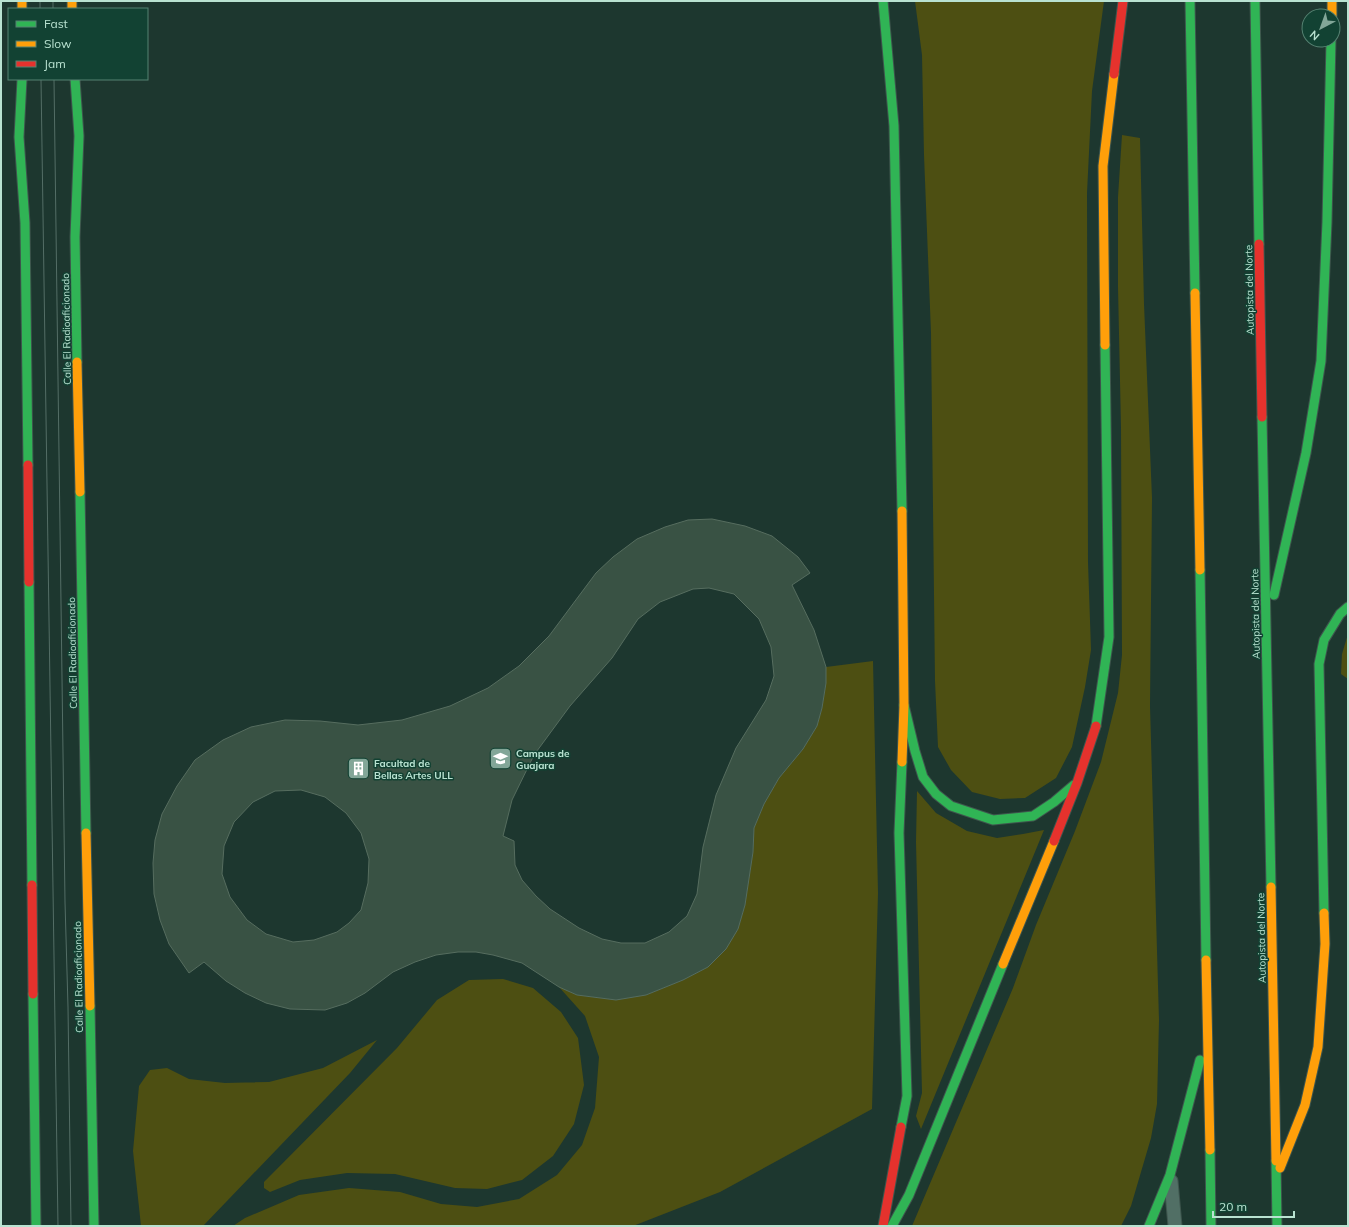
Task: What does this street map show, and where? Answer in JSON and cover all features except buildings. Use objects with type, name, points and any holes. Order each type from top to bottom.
[{"type":"main road","points":[[883,1],[894,126],[902,479],[904,705],[899,833],[907,1096],[883,1226]]},
{"type":"main road","points":[[892,1226],[909,1195],[1077,783],[1094,731],[1109,637],[1103,166],[1123,1]]},
{"type":"main road","points":[[1190,1],[1211,1226]]},
{"type":"main road","name":"Autopista del Norte","points":[[1255,1],[1277,1226]]},
{"type":"main road","points":[[1266,630],[1306,452],[1321,361],[1327,222],[1331,48]]},
{"type":"main road","points":[[22,80],[19,137],[25,223],[36,1226]]},
{"type":"main road","name":"Calle El Radioaficionado","points":[[75,80],[79,136],[75,236],[94,1226]]},
{"type":"main road","points":[[1277,1176],[1305,1106],[1318,1047],[1325,944],[1319,664],[1324,640],[1340,614],[1348,607]]},
{"type":"main road","points":[[904,705],[915,751],[923,776],[936,794],[950,806],[993,820],[1033,816],[1054,802],[1077,783]]},
{"type":"main road","points":[[1149,1226],[1170,1175],[1207,1036]]},
{"type":"lane","points":[[1170,1175],[1175,1226]]},
{"type":"shaded area","points":[[915,1],[1104,1],[1092,91],[1087,193],[1088,562],[1091,650],[1085,687],[1072,747],[1056,778],[1025,798],[1000,799],[972,792],[951,770],[938,747],[935,681],[931,333],[924,155],[922,55]]},
{"type":"shaded area","points":[[1122,135],[1140,138],[1144,304],[1152,498],[1150,706],[1159,1020],[1157,1104],[1151,1138],[1131,1206],[1121,1226],[912,1226],[1013,988],[1036,925],[1075,831],[1101,762],[1118,693],[1122,655],[1118,197]]},
{"type":"shaded area","points":[[1348,634],[1348,679],[1341,674],[1342,654]]},
{"type":"shaded area","points":[[873,661],[878,893],[872,1109],[720,1192],[633,1226],[233,1226],[245,1218],[299,1195],[349,1188],[400,1192],[441,1204],[477,1207],[519,1199],[557,1175],[582,1145],[595,1108],[599,1057],[585,1016],[559,987],[577,995],[616,1000],[646,995],[683,980],[708,967],[738,929],[745,905],[753,852],[754,828],[764,804],[779,778],[803,749],[817,726],[822,708],[826,683],[826,667]]},
{"type":"shaded area","points":[[917,791],[936,813],[967,831],[997,838],[1044,830],[921,1129],[916,1116],[922,1093],[916,842]]},
{"type":"shaded area","points":[[503,979],[533,988],[561,1012],[578,1038],[584,1085],[574,1124],[553,1156],[522,1180],[487,1189],[455,1188],[395,1174],[347,1173],[300,1180],[270,1192],[264,1188],[264,1182],[397,1048],[437,1000],[469,980]]},
{"type":"shaded area","points":[[377,1040],[350,1073],[203,1226],[141,1226],[133,1151],[139,1086],[150,1070],[167,1068],[189,1079],[225,1083],[269,1082],[323,1068]]},
{"type":"tram line","points":[[40,1],[40,8]]},
{"type":"tram line","points":[[53,1],[53,8]]},
{"type":"tram line","points":[[41,80],[58,1226]]},
{"type":"tram line","points":[[54,80],[71,1226]]},
{"type":"traffic: fast","points":[[883,1],[894,126],[902,511]]},
{"type":"traffic: fast","points":[[1190,1],[1195,293]]},
{"type":"traffic: fast","points":[[1255,1],[1259,244]]},
{"type":"traffic: fast","points":[[1274,595],[1306,453],[1321,361],[1327,222],[1331,48]]},
{"type":"traffic: fast","points":[[22,80],[19,137],[25,223],[28,465]]},
{"type":"traffic: fast","points":[[75,80],[79,136],[75,237],[77,362]]},
{"type":"traffic: fast","points":[[1096,726],[1109,637],[1105,345]]},
{"type":"traffic: fast","points":[[1262,417],[1271,887]]},
{"type":"traffic: fast","points":[[80,492],[86,833]]},
{"type":"traffic: fast","points":[[1200,570],[1206,960]]},
{"type":"traffic: fast","points":[[29,582],[32,885]]},
{"type":"traffic: fast","points":[[1324,913],[1319,664],[1324,640],[1340,614],[1348,607]]},
{"type":"traffic: fast","points":[[904,705],[923,777],[936,794],[951,806],[993,820],[1033,816],[1054,802],[1074,785]]},
{"type":"traffic: fast","points":[[901,1127],[907,1096],[899,833],[902,762]]},
{"type":"traffic: fast","points":[[892,1226],[909,1195],[1003,964]]},
{"type":"traffic: fast","points":[[33,994],[36,1226]]},
{"type":"traffic: fast","points":[[90,1006],[94,1226]]},
{"type":"traffic: fast","points":[[1149,1226],[1170,1175],[1200,1060]]},
{"type":"traffic: fast","points":[[1210,1150],[1211,1226]]},
{"type":"traffic: fast","points":[[1276,1161],[1277,1226]]},
{"type":"traffic: slow","points":[[22,1],[22,8]]},
{"type":"traffic: slow","points":[[72,1],[72,8]]},
{"type":"traffic: slow","points":[[1332,1],[1332,8]]},
{"type":"traffic: slow","points":[[1105,345],[1103,166],[1114,74]]},
{"type":"traffic: slow","points":[[1195,293],[1200,570]]},
{"type":"traffic: slow","points":[[77,362],[80,492]]},
{"type":"traffic: slow","points":[[902,511],[904,705],[902,762]]},
{"type":"traffic: slow","points":[[86,833],[90,1006]]},
{"type":"traffic: slow","points":[[1003,964],[1054,841]]},
{"type":"traffic: slow","points":[[1271,887],[1276,1161]]},
{"type":"traffic: slow","points":[[1280,1168],[1305,1105],[1318,1047],[1325,944],[1324,913]]},
{"type":"traffic: slow","points":[[1206,960],[1210,1150]]},
{"type":"traffic: jam","points":[[1114,74],[1123,1]]},
{"type":"traffic: jam","points":[[1259,244],[1262,417]]},
{"type":"traffic: jam","points":[[28,465],[29,582]]},
{"type":"traffic: jam","points":[[1054,841],[1077,783],[1096,726]]},
{"type":"traffic: jam","points":[[32,885],[33,994]]},
{"type":"traffic: jam","points":[[883,1226],[901,1127]]},
{"type":"place","name":"Campus de Guajara","points":[[501,759]]},
{"type":"place","name":"Facultad de Bellas Artes ULL","points":[[358,769]]}]
